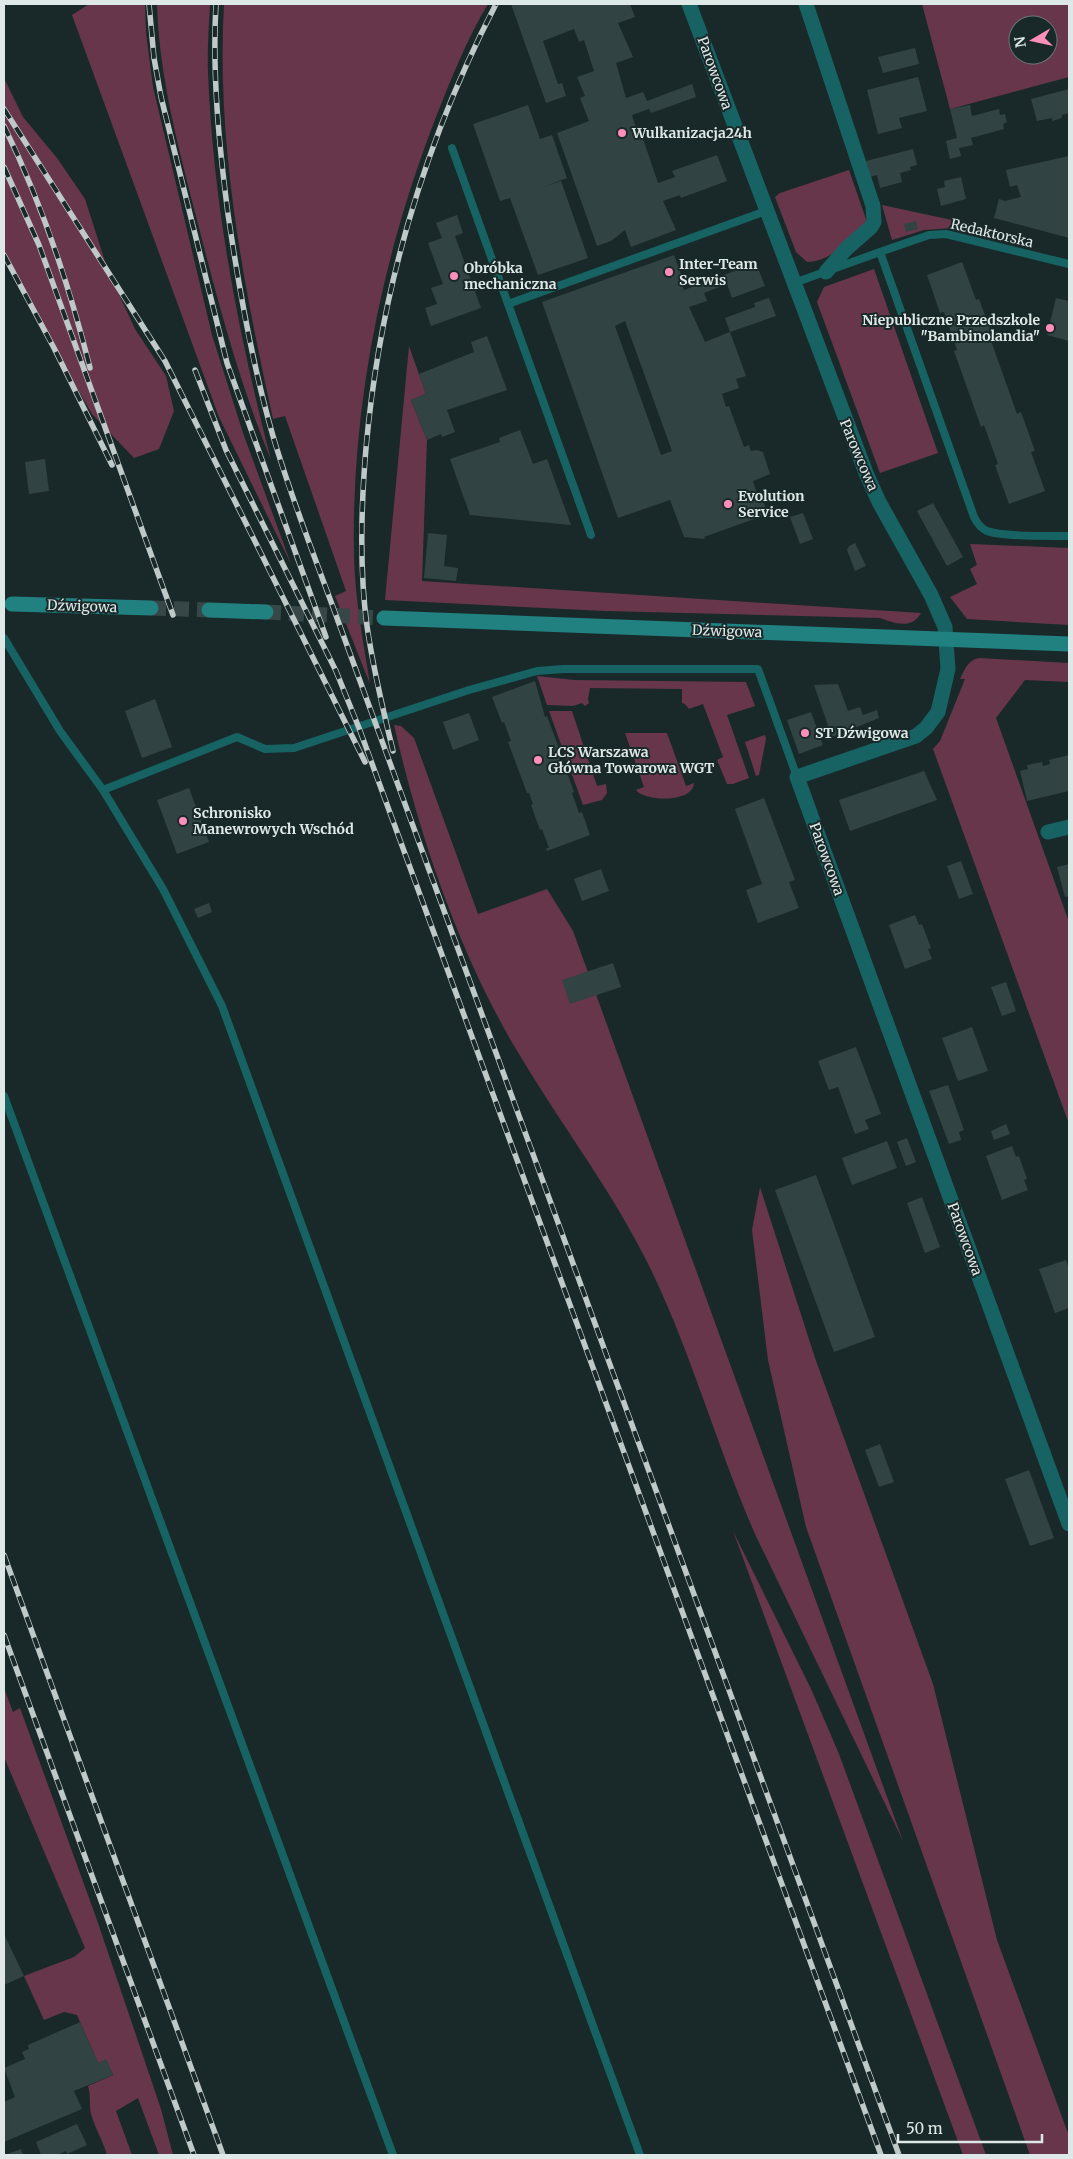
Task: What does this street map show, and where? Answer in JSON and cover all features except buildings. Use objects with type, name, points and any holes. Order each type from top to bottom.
[{"type":"main road","name":"Dźwigowa","points":[[12,604],[151,608]]},
{"type":"main road","points":[[209,610],[266,612]]},
{"type":"main road","name":"Dźwigowa","points":[[384,618],[1069,644]]},
{"type":"street","name":"Parowcowa","points":[[689,4],[866,473],[942,618],[947,640],[948,669],[938,712],[926,728],[916,736],[797,777],[1069,1524]]},
{"type":"street","points":[[806,4],[875,217],[871,228],[847,248],[826,272]]},
{"type":"street","points":[[1048,832],[1069,827]]},
{"type":"lane","points":[[452,148],[591,536]]},
{"type":"lane","points":[[508,304],[766,210]]},
{"type":"lane","name":"Redaktorska","points":[[880,252],[929,235],[946,234],[1069,264]]},
{"type":"lane","points":[[794,284],[880,252],[974,517],[980,526],[987,531],[998,534],[1069,536]]},
{"type":"lane","points":[[4,638],[60,731],[103,790],[163,889],[222,1006],[640,2155]]},
{"type":"lane","points":[[103,790],[237,737],[265,749],[294,748],[469,690],[537,671],[563,669],[758,669],[797,777]]},
{"type":"lane","points":[[4,1096],[393,2155]]},
{"type":"shaded area","points":[[89,4],[145,4],[146,33],[153,87],[212,335],[243,433],[291,564],[219,417],[72,15]]},
{"type":"shaded area","points":[[157,4],[210,4],[208,72],[215,170],[221,219],[238,316],[271,460],[259,431],[230,342],[183,167],[166,86]]},
{"type":"shaded area","points":[[224,4],[488,4],[473,31],[454,74],[417,170],[400,223],[386,278],[364,388],[354,500],[354,556],[360,620],[370,684],[335,596],[346,591],[285,416],[273,419],[262,368],[242,265],[228,161],[224,108]]},
{"type":"shaded area","points":[[922,4],[1069,4],[1069,77],[950,109]]},
{"type":"shaded area","points":[[4,78],[23,117],[57,158],[85,199],[108,271],[135,329],[166,376],[174,411],[159,449],[134,458],[92,414],[40,324],[4,250]]},
{"type":"shaded area","points":[[849,170],[867,222],[833,253],[825,258],[807,262],[796,252],[775,197],[780,193]]},
{"type":"shaded area","points":[[882,205],[980,226],[924,230],[892,240]]},
{"type":"shaded area","points":[[874,269],[938,453],[880,473],[817,302],[824,287]]},
{"type":"shaded area","points":[[409,346],[426,394],[411,400],[427,440],[422,581],[921,613],[913,622],[902,624],[880,618],[605,611],[385,600]]},
{"type":"shaded area","points":[[970,544],[1069,548],[1069,625],[967,619],[950,597],[977,584],[970,569],[977,565]]},
{"type":"shaded area","points":[[979,658],[1069,663],[1069,682],[1025,680],[996,718],[1069,922],[1069,1124],[933,749],[940,741],[965,679],[960,679],[969,663]]},
{"type":"shaded area","points":[[537,676],[574,680],[746,682],[755,706],[727,715],[749,778],[733,784],[727,784],[717,760],[723,757],[703,704],[689,709],[682,703],[682,689],[590,688],[589,703],[585,706],[582,703],[573,706],[547,705]]},
{"type":"shaded area","points":[[549,711],[572,711],[597,786],[606,784],[607,793],[602,800],[583,805]]},
{"type":"shaded area","points":[[394,725],[401,726],[414,738],[478,914],[547,889],[573,931],[903,1841],[755,1534],[729,1470],[681,1339],[654,1276],[607,1191],[519,1054],[478,977],[460,936],[429,852],[404,767]]},
{"type":"shaded area","points":[[625,733],[667,733],[686,786],[694,783],[692,790],[678,797],[658,798],[649,797],[636,790],[644,787]]},
{"type":"shaded area","points":[[765,735],[766,739],[759,775],[756,776],[745,742]]},
{"type":"shaded area","points":[[760,1187],[815,1358],[933,1684],[997,1940],[1069,2136],[1069,2155],[1030,2155],[806,1527],[768,1360],[752,1230]]},
{"type":"shaded area","points":[[733,1531],[812,1691],[839,1754],[986,2155],[963,2155]]},
{"type":"shaded area","points":[[4,1688],[13,1712],[20,1708],[97,1920],[161,2109],[173,2155],[159,2155],[138,2098],[116,2111],[132,2155],[107,2155],[91,2114],[88,2086],[113,2075],[106,2060],[98,2063],[77,2015],[64,2012],[44,2020],[24,1976],[74,1957],[85,1948],[4,1757]]},
{"type":"tunnel","points":[[151,608],[209,610]]},
{"type":"tunnel","points":[[266,612],[384,618]]},
{"type":"railway","points":[[149,4],[154,58],[161,97],[227,363],[326,637]]},
{"type":"railway","points":[[216,4],[215,57],[217,109],[228,214],[252,354],[280,460],[899,2155]]},
{"type":"railway","points":[[393,751],[372,657],[364,604],[363,492],[373,390],[382,332],[409,220],[447,110],[496,4]]},
{"type":"railway","points":[[4,109],[165,361],[365,762]]},
{"type":"railway","points":[[4,126],[31,185],[64,275],[90,368]]},
{"type":"railway","points":[[4,167],[39,245],[173,615]]},
{"type":"railway","points":[[4,255],[54,348],[112,465]]},
{"type":"railway","points":[[195,370],[226,450],[336,671],[359,728],[881,2155]]},
{"type":"railway","points":[[4,1555],[223,2155]]},
{"type":"railway","points":[[4,1635],[194,2155]]},
{"type":"place","name":"Wulkanizacja24h","points":[[622,133]]},
{"type":"place","name":"Inter-Team Serwis","points":[[669,272]]},
{"type":"place","name":"Obróbka mechaniczna","points":[[454,276]]},
{"type":"place","name":"Niepubliczne Przedszkole \"Bambinolandia\"","points":[[1050,328]]},
{"type":"place","name":"Evolution Service","points":[[728,504]]},
{"type":"place","name":"ST Dźwigowa","points":[[805,733]]},
{"type":"place","name":"LCS Warszawa Główna Towarowa WGT","points":[[538,760]]},
{"type":"place","name":"Schronisko Manewrowych Wschód","points":[[183,821]]}]
